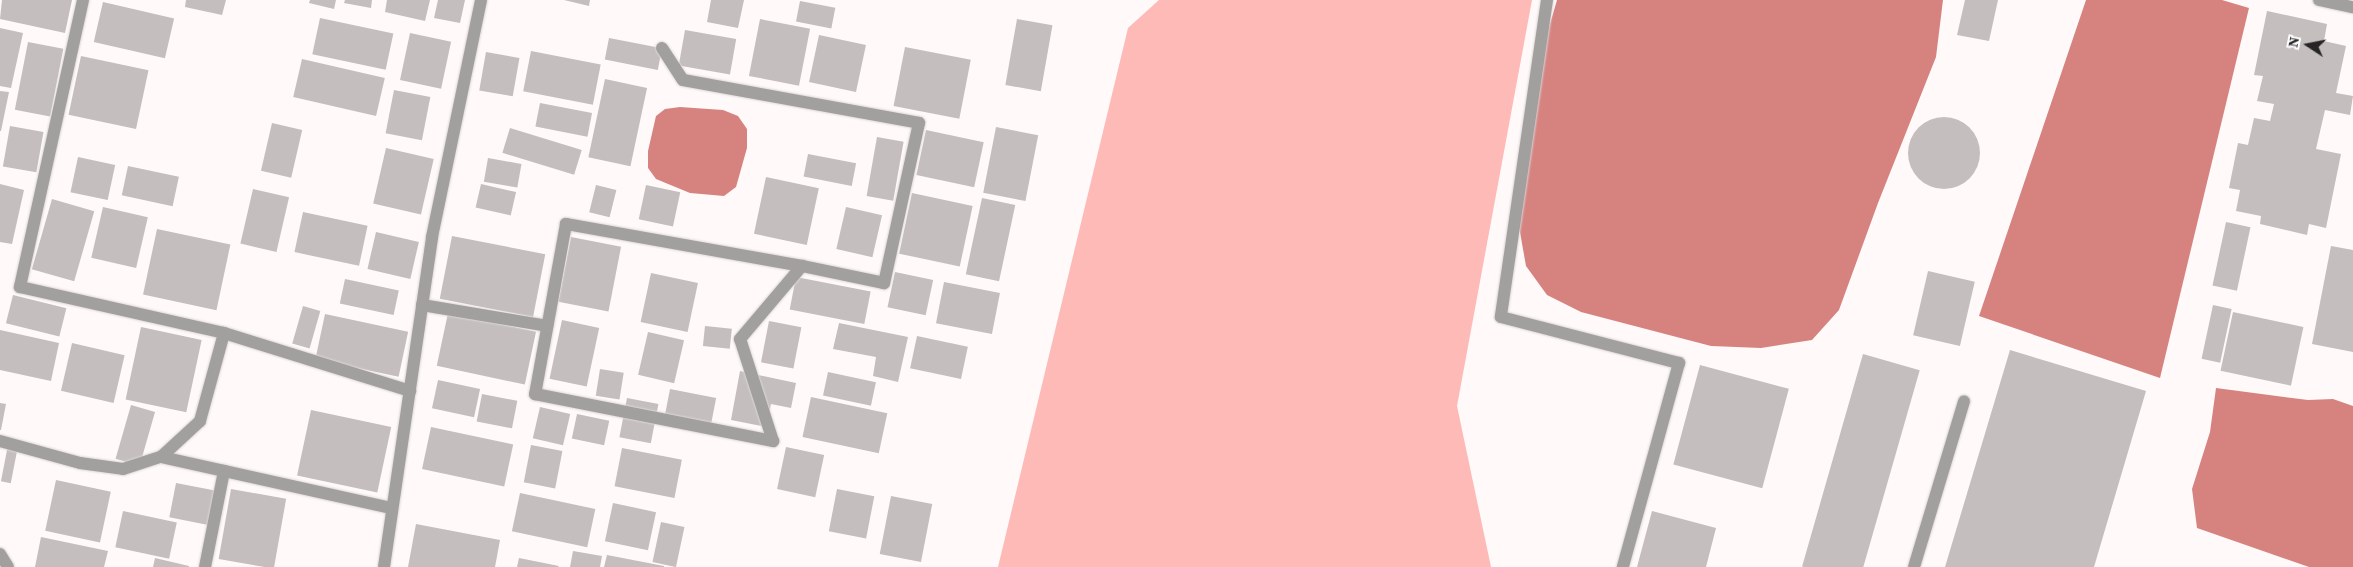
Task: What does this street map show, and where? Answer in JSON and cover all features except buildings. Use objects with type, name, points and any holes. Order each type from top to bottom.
[{"type":"street","points":[[83,0],[20,287],[224,333],[410,391]]},
{"type":"street","points":[[384,567],[391,508],[432,237],[481,0]]},
{"type":"street","points":[[1547,0],[1501,316],[1680,363],[1623,567]]},
{"type":"street","points":[[2319,0],[2353,7]]},
{"type":"street","points":[[662,48],[683,80],[919,123],[884,283],[802,266],[566,224],[535,394],[773,441],[740,339],[802,266]]},
{"type":"street","points":[[422,305],[547,326]]},
{"type":"street","points":[[0,441],[80,463],[123,469],[161,457],[200,421],[224,333]]},
{"type":"street","points":[[1914,567],[1964,401]]},
{"type":"street","points":[[161,457],[391,508]]},
{"type":"street","points":[[205,567],[224,471]]},
{"type":"street","points":[[0,554],[8,567]]},
{"type":"shaded area","points":[[1159,0],[1532,0],[1457,406],[1491,567],[998,567],[1128,28]]},
{"type":"shaded area","points":[[1557,0],[1943,0],[1936,57],[1878,203],[1839,310],[1812,340],[1761,348],[1711,346],[1581,312],[1547,295],[1526,266],[1515,204],[1540,58]]},
{"type":"shaded area","points":[[2086,0],[2222,0],[2249,8],[2160,378],[1979,316]]},
{"type":"shaded area","points":[[680,107],[723,110],[738,116],[747,129],[747,148],[736,187],[724,196],[690,193],[656,179],[648,168],[648,151],[656,116],[665,109]]},
{"type":"shaded area","points":[[2216,388],[2308,400],[2333,399],[2353,406],[2353,567],[2309,567],[2197,528],[2192,489],[2210,432]]}]
